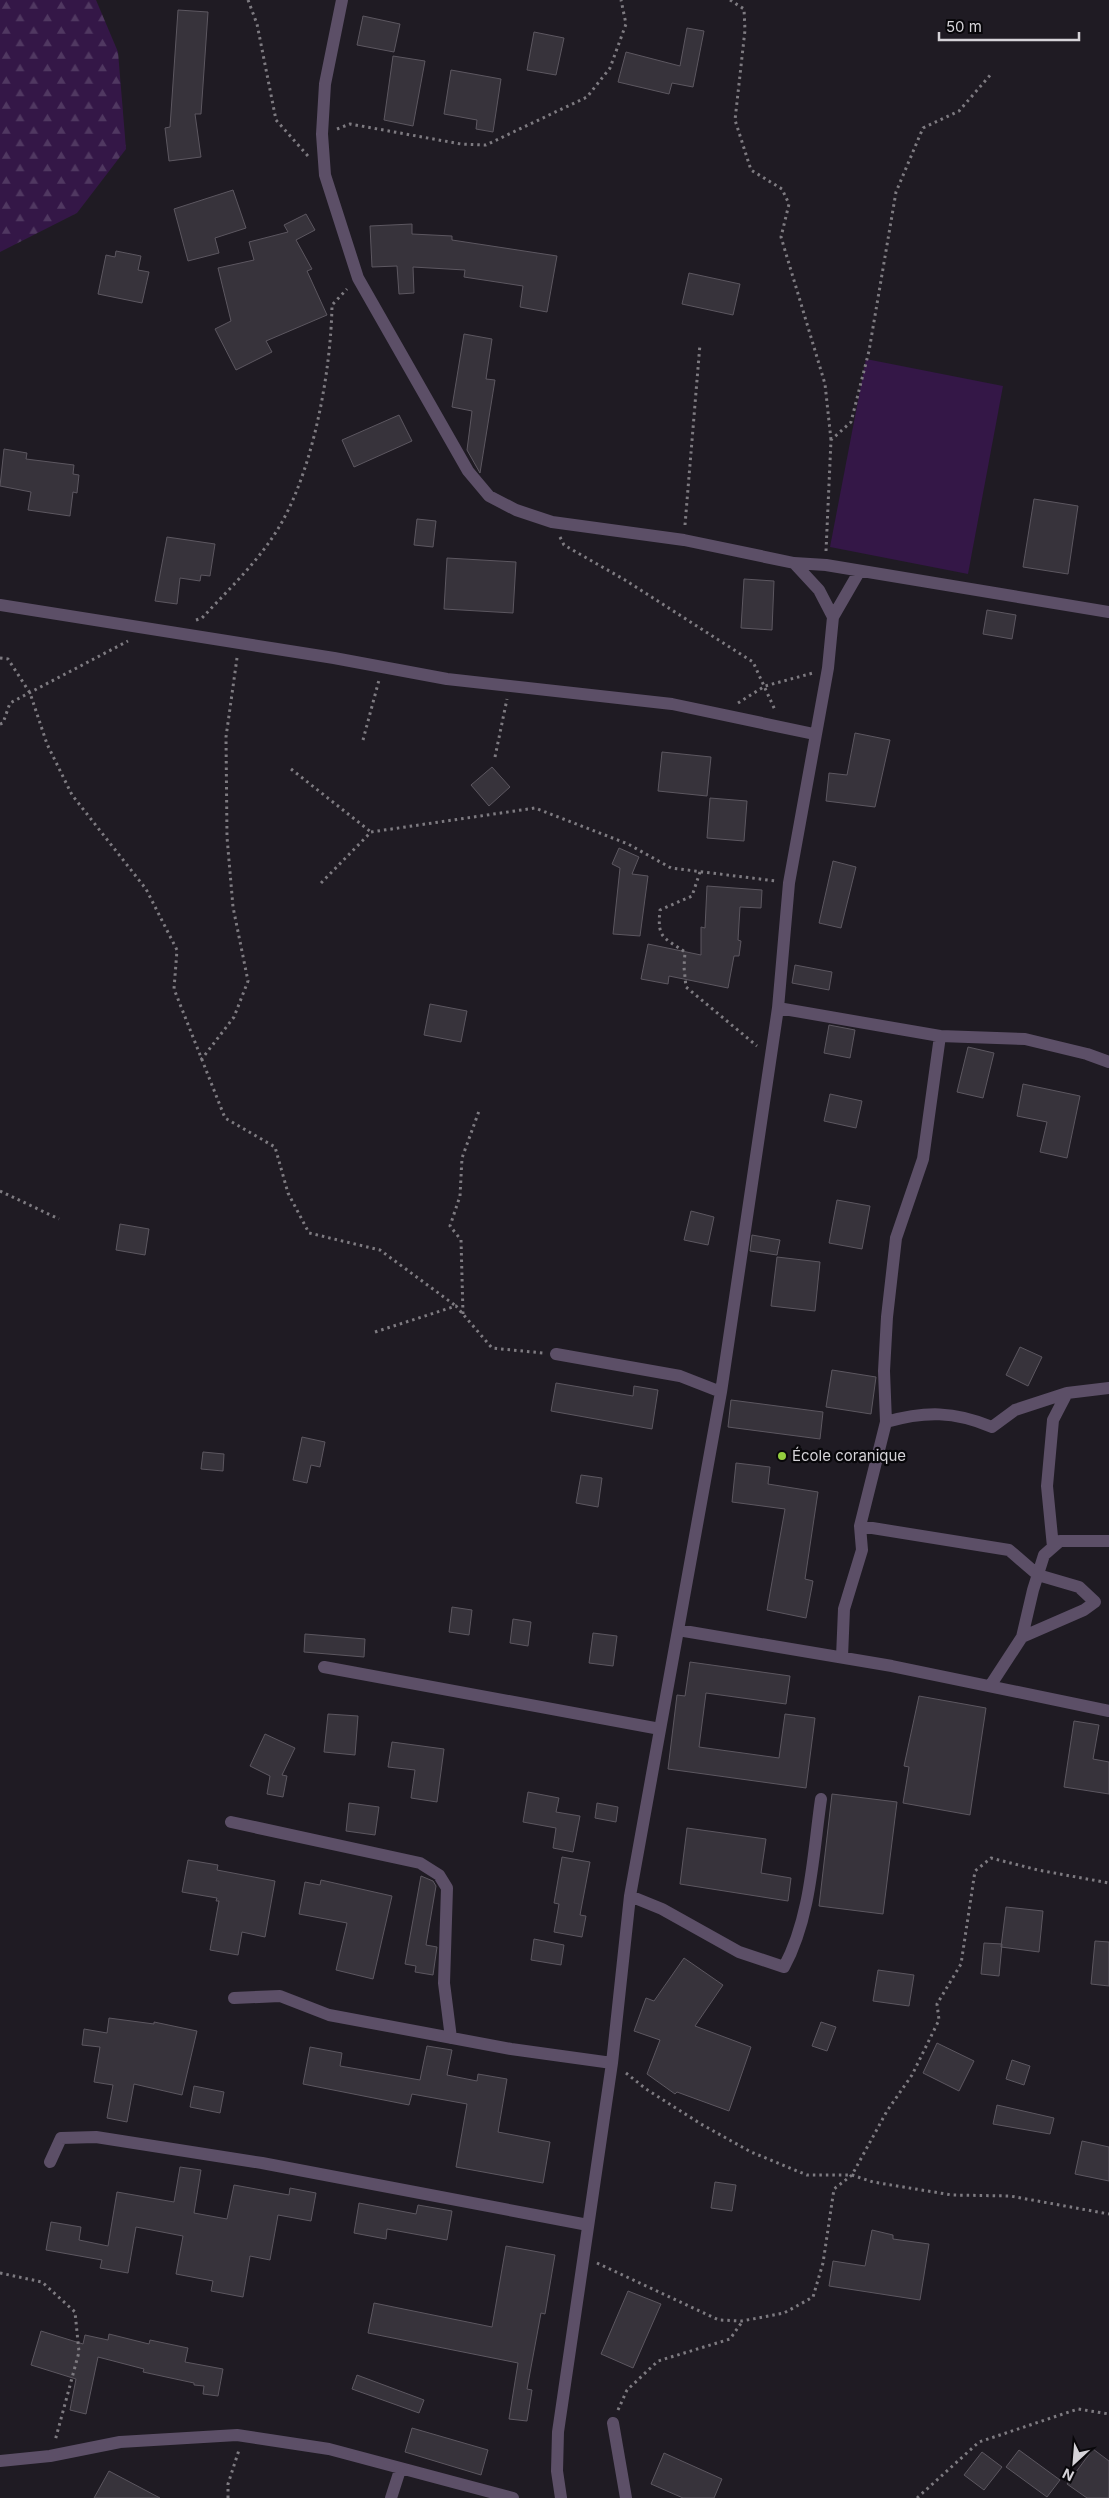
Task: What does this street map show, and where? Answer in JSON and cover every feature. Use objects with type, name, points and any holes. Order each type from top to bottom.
[{"type":"street","points":[[342,0],[324,84],[322,134],[325,175],[358,278],[468,471],[489,496],[516,510],[552,522],[684,540],[794,563],[826,565],[1109,612]]},
{"type":"street","points":[[794,563],[819,590],[833,618]]},
{"type":"street","points":[[561,2498],[557,2472],[558,2432],[612,2063],[630,1896],[721,1392],[778,1008],[789,882],[814,734],[828,668],[833,618],[859,572]]},
{"type":"street","points":[[0,605],[239,642],[447,680],[672,704],[814,734]]},
{"type":"street","points":[[778,1008],[940,1036],[1025,1038],[1109,1062]]},
{"type":"street","points":[[842,1657],[844,1609],[862,1550],[860,1526],[886,1422],[884,1371],[887,1317],[896,1238],[923,1159],[940,1036]]},
{"type":"street","points":[[556,1354],[680,1376],[721,1392]]},
{"type":"street","points":[[886,1422],[915,1414],[968,1416],[992,1427],[1015,1410],[1067,1393],[1109,1388]]},
{"type":"street","points":[[1053,1547],[1047,1486],[1052,1420],[1067,1393]]},
{"type":"street","points":[[860,1526],[1008,1550],[1038,1575],[1079,1587],[1095,1602],[1084,1610],[1022,1638]]},
{"type":"street","points":[[990,1686],[1022,1638],[1044,1555],[1060,1541],[1109,1540]]},
{"type":"street","points":[[678,1630],[842,1657],[1109,1711]]},
{"type":"street","points":[[324,1667],[660,1729]]},
{"type":"street","points":[[630,1896],[662,1909],[739,1952],[784,1967],[793,1950],[805,1905],[821,1799]]},
{"type":"street","points":[[231,1822],[420,1863],[439,1876],[447,1888],[444,1983],[451,2038]]},
{"type":"street","points":[[234,1998],[280,1996],[329,2014],[511,2049],[612,2063]]},
{"type":"street","points":[[50,2162],[61,2138],[96,2137],[262,2163],[588,2225]]},
{"type":"street","points":[[613,2423],[626,2498]]},
{"type":"street","points":[[0,2461],[50,2456],[120,2442],[237,2435],[329,2449],[400,2470],[513,2498]]},
{"type":"street","points":[[391,2498],[400,2470]]},
{"type":"path","points":[[248,0],[257,24],[276,120],[325,175]]},
{"type":"path","points":[[322,134],[350,124],[462,144],[486,146],[587,97],[610,68],[626,24],[621,0]]},
{"type":"path","points":[[730,0],[744,8],[745,30],[735,120],[751,170],[782,189],[789,204],[781,236],[825,384],[830,440],[826,565]]},
{"type":"path","points":[[830,440],[851,422],[869,351],[896,192],[923,128],[960,111],[992,73]]},
{"type":"path","points":[[194,620],[202,618],[230,588],[266,547],[282,521],[308,461],[331,341],[332,305],[358,278]]},
{"type":"path","points":[[684,540],[700,344]]},
{"type":"path","points":[[552,522],[564,545],[625,580],[753,662],[783,726]]},
{"type":"path","points":[[0,724],[3,723],[10,703],[153,629]]},
{"type":"path","points":[[201,1060],[234,1017],[248,981],[233,906],[226,837],[226,737],[239,642]]},
{"type":"path","points":[[0,658],[8,659],[30,692],[47,744],[72,795],[146,889],[177,950],[174,988],[225,1118],[275,1147],[288,1193],[308,1233],[380,1250],[456,1306],[492,1348],[556,1354]]},
{"type":"path","points":[[363,740],[383,667]]},
{"type":"path","points":[[720,714],[765,686],[828,668]]},
{"type":"path","points":[[495,757],[509,686]]},
{"type":"path","points":[[291,769],[371,832]]},
{"type":"path","points":[[321,883],[371,832],[535,808],[628,844],[671,868],[789,882]]},
{"type":"path","points":[[700,872],[692,896],[660,910],[658,928],[664,938],[685,952],[686,987],[771,1058]]},
{"type":"path","points":[[463,1314],[461,1240],[450,1226],[460,1196],[462,1158],[479,1111]]},
{"type":"path","points":[[0,1191],[59,1219]]},
{"type":"path","points":[[375,1332],[456,1306]]},
{"type":"path","points":[[583,2255],[719,2320],[742,2321],[784,2313],[813,2297],[823,2263],[834,2189],[852,2175],[887,2111],[912,2075],[939,2020],[937,2004],[961,1964],[975,1871],[991,1858],[1038,1870],[1109,1883]]},
{"type":"path","points":[[612,2063],[646,2089],[701,2124],[751,2152],[807,2174],[852,2175],[873,2182],[952,2195],[1010,2196],[1109,2214]]},
{"type":"path","points":[[0,2273],[42,2282],[74,2312],[79,2352],[50,2456]]},
{"type":"path","points":[[613,2423],[627,2390],[658,2361],[730,2339],[742,2321]]},
{"type":"path","points":[[918,2498],[979,2442],[1078,2409],[1109,2414]]},
{"type":"path","points":[[228,2498],[228,2484],[239,2449],[237,2435]]},
{"type":"green space","points":[[0,0],[96,0],[118,52],[126,149],[77,213],[0,252]]},
{"type":"green space","points":[[866,359],[1003,386],[968,574],[830,547]]},
{"type":"building","points":[[178,10],[208,12],[201,114],[195,114],[201,157],[169,161],[165,128],[170,127]]},
{"type":"building","points":[[363,16],[400,24],[394,52],[357,45]]},
{"type":"building","points":[[687,28],[704,31],[693,87],[672,83],[669,94],[618,82],[626,52],[680,66]]},
{"type":"building","points":[[534,32],[564,38],[556,75],[527,70]]},
{"type":"building","points":[[393,56],[425,61],[413,126],[384,120]]},
{"type":"building","points":[[451,70],[501,79],[493,132],[476,129],[477,120],[444,114]]},
{"type":"building","points":[[233,190],[246,228],[215,238],[219,253],[188,261],[174,209]]},
{"type":"building","points":[[306,214],[315,230],[296,240],[312,269],[307,271],[327,315],[266,341],[272,352],[236,370],[215,329],[231,321],[218,268],[254,260],[249,242],[288,232],[284,225]]},
{"type":"building","points":[[412,224],[412,234],[452,236],[452,240],[557,256],[547,312],[520,307],[523,286],[464,277],[465,270],[413,267],[414,293],[399,294],[397,266],[372,267],[370,226]]},
{"type":"building","points":[[116,251],[141,256],[138,270],[149,272],[142,303],[98,294],[106,255],[115,257]]},
{"type":"building","points":[[689,273],[740,284],[733,315],[682,304]]},
{"type":"building","points":[[464,334],[492,339],[486,379],[495,380],[480,473],[467,450],[472,411],[452,407]]},
{"type":"building","points":[[399,415],[412,441],[354,467],[342,440]]},
{"type":"building","points":[[4,449],[27,453],[26,459],[74,465],[73,474],[79,475],[77,493],[73,492],[70,516],[28,510],[31,492],[0,486]]},
{"type":"building","points":[[1034,499],[1078,506],[1068,574],[1023,567]]},
{"type":"building","points":[[417,519],[436,521],[433,547],[414,545]]},
{"type":"building","points":[[167,537],[215,544],[210,576],[201,575],[200,581],[180,578],[177,604],[155,601]]},
{"type":"building","points":[[447,558],[516,562],[513,613],[444,609]]},
{"type":"building","points":[[744,579],[774,581],[772,630],[741,628]]},
{"type":"building","points":[[987,610],[1016,615],[1012,639],[983,634]]},
{"type":"building","points":[[855,733],[890,740],[875,807],[826,801],[829,773],[847,775]]},
{"type":"building","points":[[662,752],[711,757],[707,796],[658,791]]},
{"type":"building","points":[[492,767],[510,787],[489,806],[471,785]]},
{"type":"building","points":[[710,798],[747,801],[744,841],[707,838]]},
{"type":"building","points":[[619,848],[639,857],[632,874],[648,876],[640,936],[613,934],[620,868],[612,864]]},
{"type":"building","points":[[833,861],[856,867],[841,928],[819,923]]},
{"type":"building","points":[[707,886],[762,890],[761,908],[740,907],[738,940],[741,941],[739,956],[734,956],[728,988],[669,976],[668,984],[641,979],[648,944],[701,955],[701,927],[705,928]]},
{"type":"building","points":[[795,965],[832,972],[829,990],[792,983]]},
{"type":"building","points":[[430,1004],[467,1011],[461,1042],[424,1035]]},
{"type":"building","points":[[829,1025],[855,1030],[850,1058],[824,1053]]},
{"type":"building","points":[[968,1047],[994,1053],[983,1098],[957,1092]]},
{"type":"building","points":[[1023,1084],[1080,1096],[1067,1158],[1040,1152],[1047,1122],[1017,1116]]},
{"type":"building","points":[[830,1094],[862,1101],[856,1128],[824,1121]]},
{"type":"building","points":[[837,1200],[870,1206],[862,1249],[829,1243]]},
{"type":"building","points":[[691,1211],[714,1217],[708,1245],[684,1240]]},
{"type":"building","points":[[120,1224],[149,1229],[145,1255],[116,1250]]},
{"type":"building","points":[[752,1235],[780,1240],[777,1255],[750,1251]]},
{"type":"building","points":[[777,1257],[820,1262],[815,1311],[771,1306]]},
{"type":"building","points":[[1020,1347],[1042,1357],[1028,1386],[1006,1375]]},
{"type":"building","points":[[832,1370],[876,1377],[871,1414],[826,1407]]},
{"type":"building","points":[[556,1383],[633,1396],[634,1386],[658,1390],[652,1429],[551,1411]]},
{"type":"building","points":[[731,1400],[823,1412],[820,1439],[728,1427]]},
{"type":"building","points":[[302,1437],[325,1442],[320,1467],[311,1465],[307,1483],[293,1480]]},
{"type":"building","points":[[203,1452],[224,1454],[223,1471],[201,1469]]},
{"type":"building","points":[[736,1463],[770,1467],[768,1484],[818,1492],[805,1579],[813,1581],[806,1618],[767,1610],[785,1509],[732,1502]]},
{"type":"building","points":[[581,1475],[602,1478],[598,1507],[576,1503]]},
{"type":"building","points":[[452,1607],[472,1610],[469,1635],[449,1632]]},
{"type":"building","points":[[513,1619],[531,1622],[528,1646],[510,1643]]},
{"type":"building","points":[[593,1633],[617,1636],[613,1666],[589,1663]]},
{"type":"building","points":[[305,1634],[365,1639],[364,1657],[304,1652]]},
{"type":"building","points":[[690,1662],[790,1676],[786,1704],[706,1693],[699,1747],[779,1758],[785,1714],[815,1718],[806,1788],[668,1769],[677,1695],[685,1696]]},
{"type":"building","points":[[919,1696],[986,1708],[970,1815],[903,1803],[909,1767],[904,1766]]},
{"type":"building","points":[[328,1714],[358,1716],[355,1755],[324,1752]]},
{"type":"building","points":[[1074,1721],[1099,1725],[1093,1759],[1109,1762],[1109,1794],[1064,1787]]},
{"type":"building","points":[[265,1734],[295,1748],[282,1775],[287,1776],[283,1797],[267,1794],[270,1776],[250,1766]]},
{"type":"building","points":[[392,1742],[444,1749],[437,1802],[411,1798],[415,1770],[388,1767]]},
{"type":"building","points":[[528,1792],[559,1798],[556,1812],[580,1816],[573,1852],[553,1848],[556,1828],[523,1822]]},
{"type":"building","points":[[832,1794],[897,1802],[883,1914],[819,1906]]},
{"type":"building","points":[[349,1803],[379,1807],[375,1835],[346,1831]]},
{"type":"building","points":[[597,1803],[618,1807],[616,1822],[595,1818]]},
{"type":"building","points":[[687,1828],[766,1839],[761,1873],[791,1878],[788,1901],[680,1884]]},
{"type":"building","points":[[562,1857],[590,1862],[580,1915],[586,1916],[582,1937],[554,1932],[559,1904],[554,1903]]},
{"type":"building","points":[[188,1860],[218,1865],[217,1870],[275,1881],[265,1937],[242,1932],[238,1955],[210,1950],[219,1901],[216,1901],[217,1898],[182,1892]]},
{"type":"building","points":[[421,1876],[433,1881],[436,1886],[426,1945],[437,1947],[433,1975],[415,1972],[416,1966],[405,1964]]},
{"type":"building","points":[[321,1880],[392,1896],[373,1979],[336,1970],[347,1923],[299,1914],[305,1882],[320,1885]]},
{"type":"building","points":[[1006,1907],[1043,1911],[1039,1952],[1001,1947]]},
{"type":"building","points":[[534,1939],[564,1945],[561,1965],[531,1960]]},
{"type":"building","points":[[1095,1941],[1109,1942],[1109,1986],[1091,1984]]},
{"type":"building","points":[[984,1943],[1002,1944],[999,1976],[981,1974]]},
{"type":"building","points":[[684,1958],[723,1985],[695,2026],[751,2047],[729,2111],[677,2092],[675,2094],[647,2074],[660,2040],[634,2031],[646,1998],[654,2001]]},
{"type":"building","points":[[878,1970],[914,1975],[909,2006],[873,2001]]},
{"type":"building","points":[[109,2018],[154,2024],[154,2022],[197,2031],[182,2095],[134,2084],[127,2122],[107,2118],[113,2085],[94,2082],[100,2047],[82,2045],[84,2029],[107,2033]]},
{"type":"building","points":[[821,2022],[836,2027],[827,2051],[812,2046]]},
{"type":"building","points":[[937,2043],[974,2061],[959,2091],[923,2073]]},
{"type":"building","points":[[427,2046],[452,2050],[447,2075],[477,2081],[478,2074],[507,2079],[498,2132],[550,2142],[543,2183],[456,2167],[467,2104],[412,2094],[409,2105],[303,2084],[310,2047],[342,2053],[340,2066],[420,2080]]},
{"type":"building","points":[[1012,2060],[1030,2066],[1024,2085],[1006,2079]]},
{"type":"building","points":[[194,2086],[224,2092],[220,2113],[190,2107]]},
{"type":"building","points":[[997,2105],[1054,2118],[1050,2134],[993,2124]]},
{"type":"building","points":[[1082,2141],[1109,2147],[1109,2181],[1075,2174]]},
{"type":"building","points":[[180,2167],[201,2170],[194,2213],[227,2219],[234,2185],[289,2195],[290,2188],[316,2193],[311,2221],[278,2215],[270,2260],[250,2256],[243,2297],[211,2291],[213,2281],[176,2274],[183,2236],[136,2227],[128,2273],[100,2268],[102,2260],[46,2250],[51,2222],[81,2227],[79,2240],[108,2246],[117,2192],[174,2202]]},
{"type":"building","points":[[715,2182],[736,2185],[732,2211],[711,2208]]},
{"type":"building","points":[[359,2203],[416,2214],[418,2205],[452,2211],[447,2240],[387,2229],[386,2239],[354,2233]]},
{"type":"building","points":[[872,2230],[893,2235],[893,2239],[929,2244],[920,2300],[829,2286],[833,2261],[865,2266]]},
{"type":"building","points":[[506,2246],[555,2255],[545,2314],[541,2313],[527,2389],[532,2390],[527,2421],[509,2419],[518,2363],[368,2333],[374,2303],[492,2327]]},
{"type":"building","points":[[628,2291],[661,2304],[633,2368],[601,2354]]},
{"type":"building","points":[[41,2331],[83,2344],[85,2335],[108,2340],[109,2334],[149,2344],[150,2340],[188,2348],[185,2362],[223,2369],[218,2396],[203,2394],[204,2386],[143,2372],[144,2369],[98,2357],[86,2414],[70,2410],[76,2379],[31,2365]]},
{"type":"building","points":[[357,2375],[424,2400],[419,2413],[352,2389]]},
{"type":"building","points":[[412,2428],[488,2450],[481,2475],[405,2452]]},
{"type":"building","points":[[1093,2449],[1109,2461],[1109,2498],[1087,2498],[1067,2484]]},
{"type":"building","points":[[1019,2450],[1060,2480],[1047,2497],[1006,2467]]},
{"type":"building","points":[[982,2452],[1002,2467],[984,2490],[964,2475]]},
{"type":"building","points":[[664,2453],[722,2479],[714,2498],[683,2498],[651,2484]]},
{"type":"building","points":[[109,2471],[160,2498],[94,2498]]},
{"type":"place","name":"École coranique","points":[[782,1456]]}]
